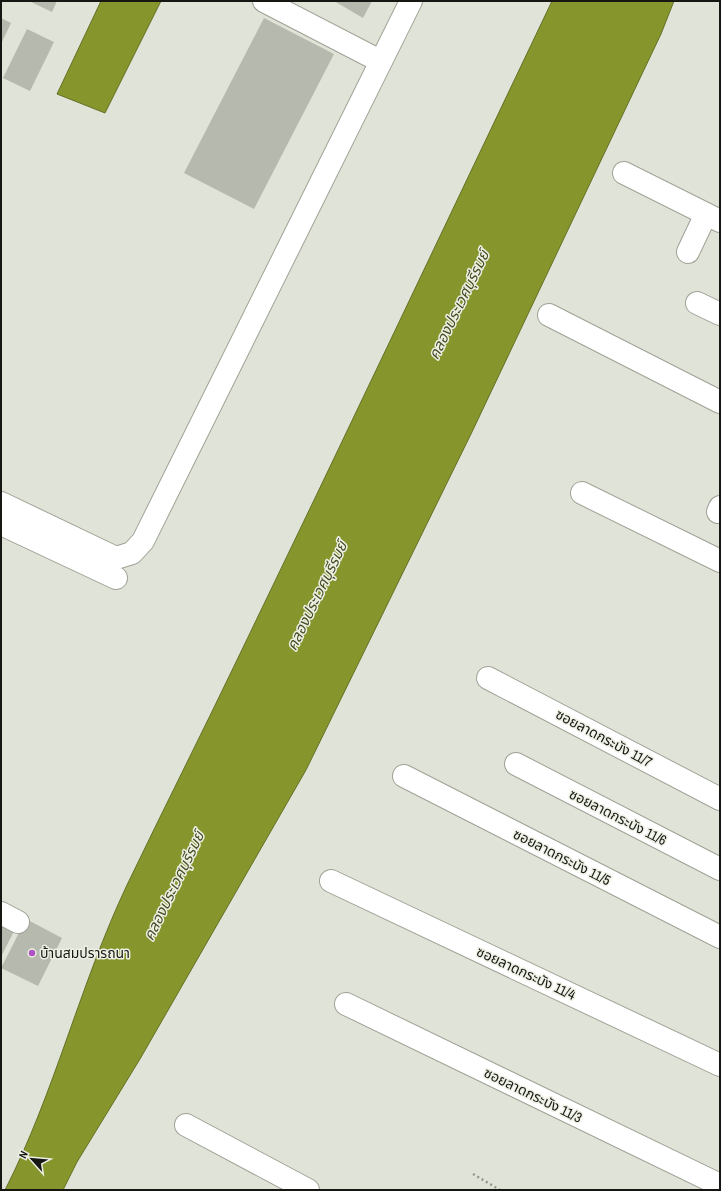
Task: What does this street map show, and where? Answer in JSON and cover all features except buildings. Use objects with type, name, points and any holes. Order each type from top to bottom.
[{"type":"street","points":[[264,1],[380,61]]},
{"type":"street","points":[[1,503],[116,558],[132,553],[143,541],[411,1]]},
{"type":"street","points":[[624,172],[713,217],[688,252]]},
{"type":"street","points":[[697,303],[720,314]]},
{"type":"street","points":[[549,315],[720,402]]},
{"type":"street","points":[[582,493],[720,561]]},
{"type":"street","points":[[1,524],[116,578]]},
{"type":"street","name":"ซอยลาดกระบัง 11/7","points":[[488,678],[720,799]]},
{"type":"street","name":"ซอยลาดกระบัง 11/6","points":[[516,764],[720,869]]},
{"type":"street","name":"ซอยลาดกระบัง 11/5","points":[[404,776],[720,937]]},
{"type":"street","name":"ซอยลาดกระบัง 11/4","points":[[331,881],[720,1065]]},
{"type":"street","name":"ซอยลาดกระบัง 11/3","points":[[346,1004],[720,1185]]},
{"type":"street","points":[[186,1125],[308,1190]]},
{"type":"path","points":[[473,1174],[500,1190]]},
{"type":"water","points":[[101,1],[161,1],[105,113],[57,94]]},
{"type":"water","name":"คลองประเวศบุรีรมย์","points":[[552,1],[674,1],[661,34],[471,434],[306,770],[140,1059],[77,1162],[63,1190],[5,1190],[39,1115],[95,961],[127,885],[277,578]]},
{"type":"place","name":"บ้านสมปรารถนา","points":[[32,953]]}]
